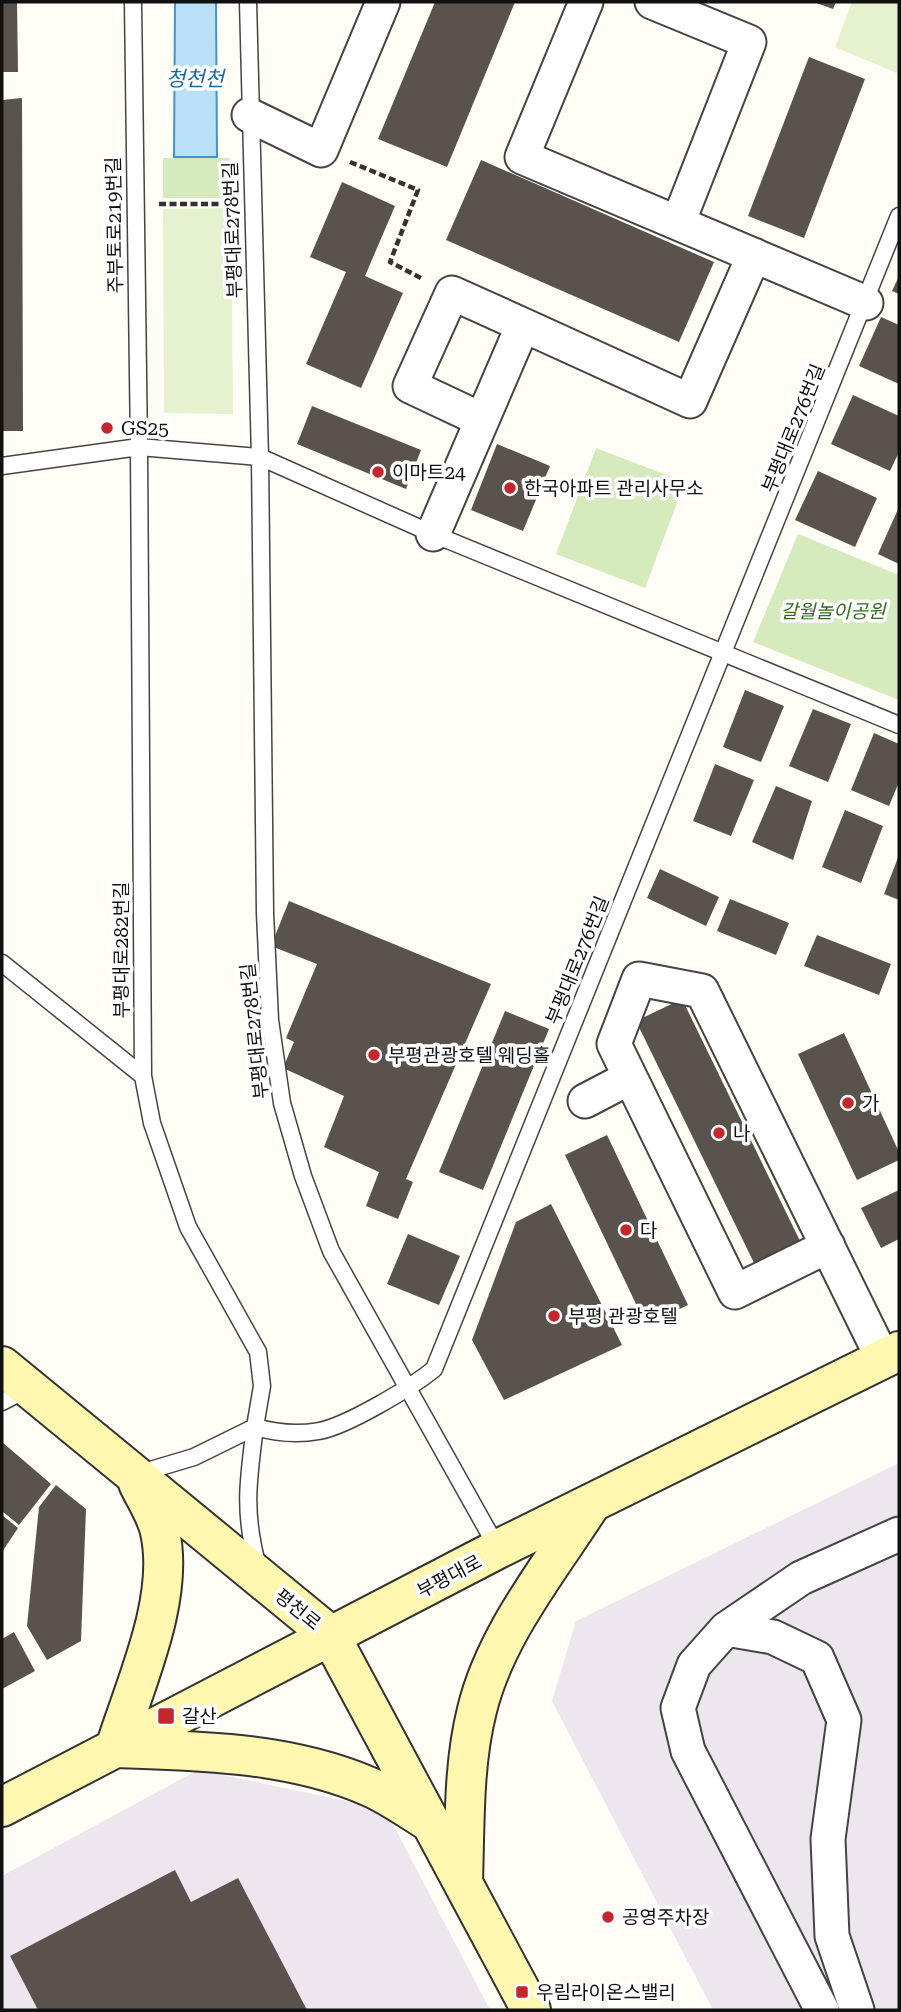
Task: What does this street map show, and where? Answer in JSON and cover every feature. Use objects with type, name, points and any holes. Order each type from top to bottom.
[{"type":"main road","name":"부평대로","points":[[2,1807],[498,1549],[891,1355]]},
{"type":"main road","name":"평천로","points":[[11,1385],[134,1475],[330,1635],[531,2010]]},
{"type":"main road","points":[[134,1475],[160,1530],[165,1567],[154,1627],[115,1748],[228,1752],[340,1775],[373,1788],[431,1823]]},
{"type":"main road","points":[[463,1883],[468,1762],[480,1699],[491,1667],[517,1620],[591,1503]]},
{"type":"street","points":[[249,114],[321,150],[383,2]]},
{"type":"street","points":[[586,2],[522,157],[866,303]]},
{"type":"street","points":[[652,2],[749,42],[678,223]]},
{"type":"street","points":[[480,419],[410,386],[452,293],[690,401],[754,255]]},
{"type":"street","points":[[433,534],[480,419],[523,325]]},
{"type":"street","points":[[828,1246],[735,1292],[614,1044],[639,979],[702,990],[828,1246],[891,1355]]},
{"type":"street","points":[[585,1101],[629,1078]]},
{"type":"street","points":[[822,2010],[688,1751],[678,1708],[694,1665],[726,1629],[801,1578],[899,1534]]},
{"type":"street","points":[[726,1629],[774,1637],[817,1658],[844,1720],[828,1839],[832,1936],[857,2010]]},
{"type":"lane","name":"주부토로219번길","points":[[133,2],[139,447]]},
{"type":"lane","name":"부평대로278번길","points":[[248,2],[260,457],[265,913],[270,1020],[282,1103],[303,1176],[331,1251],[498,1549]]},
{"type":"lane","name":"부평대로276번길","points":[[255,1427],[277,1434],[321,1431],[410,1388],[434,1369],[899,216]]},
{"type":"lane","points":[[2,466],[139,447],[260,457],[433,534],[899,725]]},
{"type":"lane","name":"부평대로282번길","points":[[139,447],[143,1076],[152,1123],[188,1227],[258,1352],[262,1386],[246,1494],[249,1534],[262,1579]]},
{"type":"lane","points":[[2,963],[143,1076]]},
{"type":"lane","points":[[134,1475],[194,1457],[255,1427]]},
{"type":"path","points":[[321,150],[418,190],[390,262],[452,293]]},
{"type":"path","points":[[135,203],[252,205]]},
{"type":"shaded area","points":[[899,1463],[899,2010],[713,2010],[552,1701],[576,1621]]},
{"type":"shaded area","points":[[198,1770],[385,1809],[490,2010],[2,2010],[2,1876]]},
{"type":"green space","points":[[852,2],[899,2],[899,74],[835,47]]},
{"type":"green space","points":[[163,158],[230,158],[231,198],[163,198]]},
{"type":"green space","points":[[231,208],[233,414],[164,413],[163,209]]},
{"type":"green space","points":[[596,448],[685,482],[645,588],[556,554]]},
{"type":"green space","name":"갈월놀이공원","points":[[798,534],[899,575],[899,700],[753,642]]},
{"type":"water","name":"청천천","points":[[175,2],[216,2],[217,157],[174,157]]},
{"type":"building","points":[[2,2],[17,2],[18,72],[2,72]]},
{"type":"building","points":[[435,2],[515,2],[447,167],[378,139]]},
{"type":"building","points":[[814,2],[836,2],[833,9]]},
{"type":"building","points":[[809,57],[865,79],[804,238],[748,216]]},
{"type":"building","points":[[22,98],[23,431],[2,431],[2,100]]},
{"type":"building","points":[[481,160],[714,262],[679,342],[446,240]]},
{"type":"building","points":[[342,182],[395,206],[365,276],[403,293],[361,388],[306,364],[346,272],[310,257]]},
{"type":"building","points":[[899,276],[899,294],[892,291]]},
{"type":"building","points":[[881,317],[899,325],[899,384],[859,366]]},
{"type":"building","points":[[853,395],[899,416],[899,452],[890,471],[831,444]]},
{"type":"building","points":[[312,406],[421,450],[406,489],[297,444]]},
{"type":"building","name":"한국아파트 관리사무소","points":[[497,444],[550,466],[523,531],[471,510]]},
{"type":"building","points":[[818,471],[877,498],[855,547],[795,520]]},
{"type":"building","points":[[899,507],[899,564],[878,554]]},
{"type":"building","points":[[745,690],[784,706],[761,762],[723,747]]},
{"type":"building","points":[[813,709],[851,724],[828,782],[789,766]]},
{"type":"building","points":[[874,733],[899,744],[899,782],[889,806],[851,790]]},
{"type":"building","points":[[715,764],[754,780],[731,836],[693,821]]},
{"type":"building","points":[[776,786],[812,801],[793,860],[752,842]]},
{"type":"building","points":[[845,810],[883,826],[861,883],[822,867]]},
{"type":"building","points":[[899,855],[899,900],[884,894]]},
{"type":"building","points":[[660,869],[719,897],[706,926],[647,898]]},
{"type":"building","points":[[730,899],[789,923],[776,955],[717,931]]},
{"type":"building","name":"부평관광호텔 웨딩홀","points":[[289,901],[491,984],[406,1179],[413,1182],[398,1219],[366,1206],[379,1172],[324,1147],[344,1096],[283,1068],[294,1042],[286,1038],[317,964],[271,946]]},
{"type":"building","points":[[817,935],[891,964],[879,995],[804,966]]},
{"type":"building","name":"나","points":[[682,999],[802,1245],[756,1267],[636,1021]]},
{"type":"building","points":[[505,1011],[549,1029],[483,1190],[439,1172]]},
{"type":"building","name":"가","points":[[844,1033],[899,1152],[899,1160],[857,1180],[798,1054]]},
{"type":"building","name":"다","points":[[607,1135],[688,1305],[646,1325],[565,1155]]},
{"type":"building","points":[[899,1190],[899,1239],[881,1248],[861,1208]]},
{"type":"building","name":"부평 관광호텔","points":[[551,1204],[622,1345],[504,1400],[472,1340],[516,1222]]},
{"type":"building","points":[[408,1234],[460,1256],[439,1305],[387,1284]]},
{"type":"building","points":[[2,1442],[51,1484],[19,1525],[2,1511]]},
{"type":"building","points":[[56,1485],[86,1509],[81,1641],[47,1660],[27,1626],[39,1507]]},
{"type":"building","points":[[2,1515],[18,1528],[2,1552]]},
{"type":"building","points":[[14,1632],[35,1671],[2,1689],[2,1639]]},
{"type":"building","points":[[175,1870],[191,1902],[238,1878],[307,2010],[38,2010],[10,1956]]},
{"type":"place","name":"GS25","points":[[107,428]]},
{"type":"place","name":"이마트24","points":[[378,472]]},
{"type":"place","name":"한국아파트 관리사무소","points":[[510,488]]},
{"type":"place","name":"부평관광호텔 웨딩홀","points":[[374,1055]]},
{"type":"place","name":"가","points":[[848,1103]]},
{"type":"place","name":"나","points":[[719,1133]]},
{"type":"place","name":"다","points":[[626,1230]]},
{"type":"place","name":"부평 관광호텔","points":[[554,1316]]},
{"type":"place","name":"갈산","points":[[166,1716]]},
{"type":"place","name":"공영주차장","points":[[608,1917]]},
{"type":"place","name":"우림라이온스밸리","points":[[522,1992]]}]
